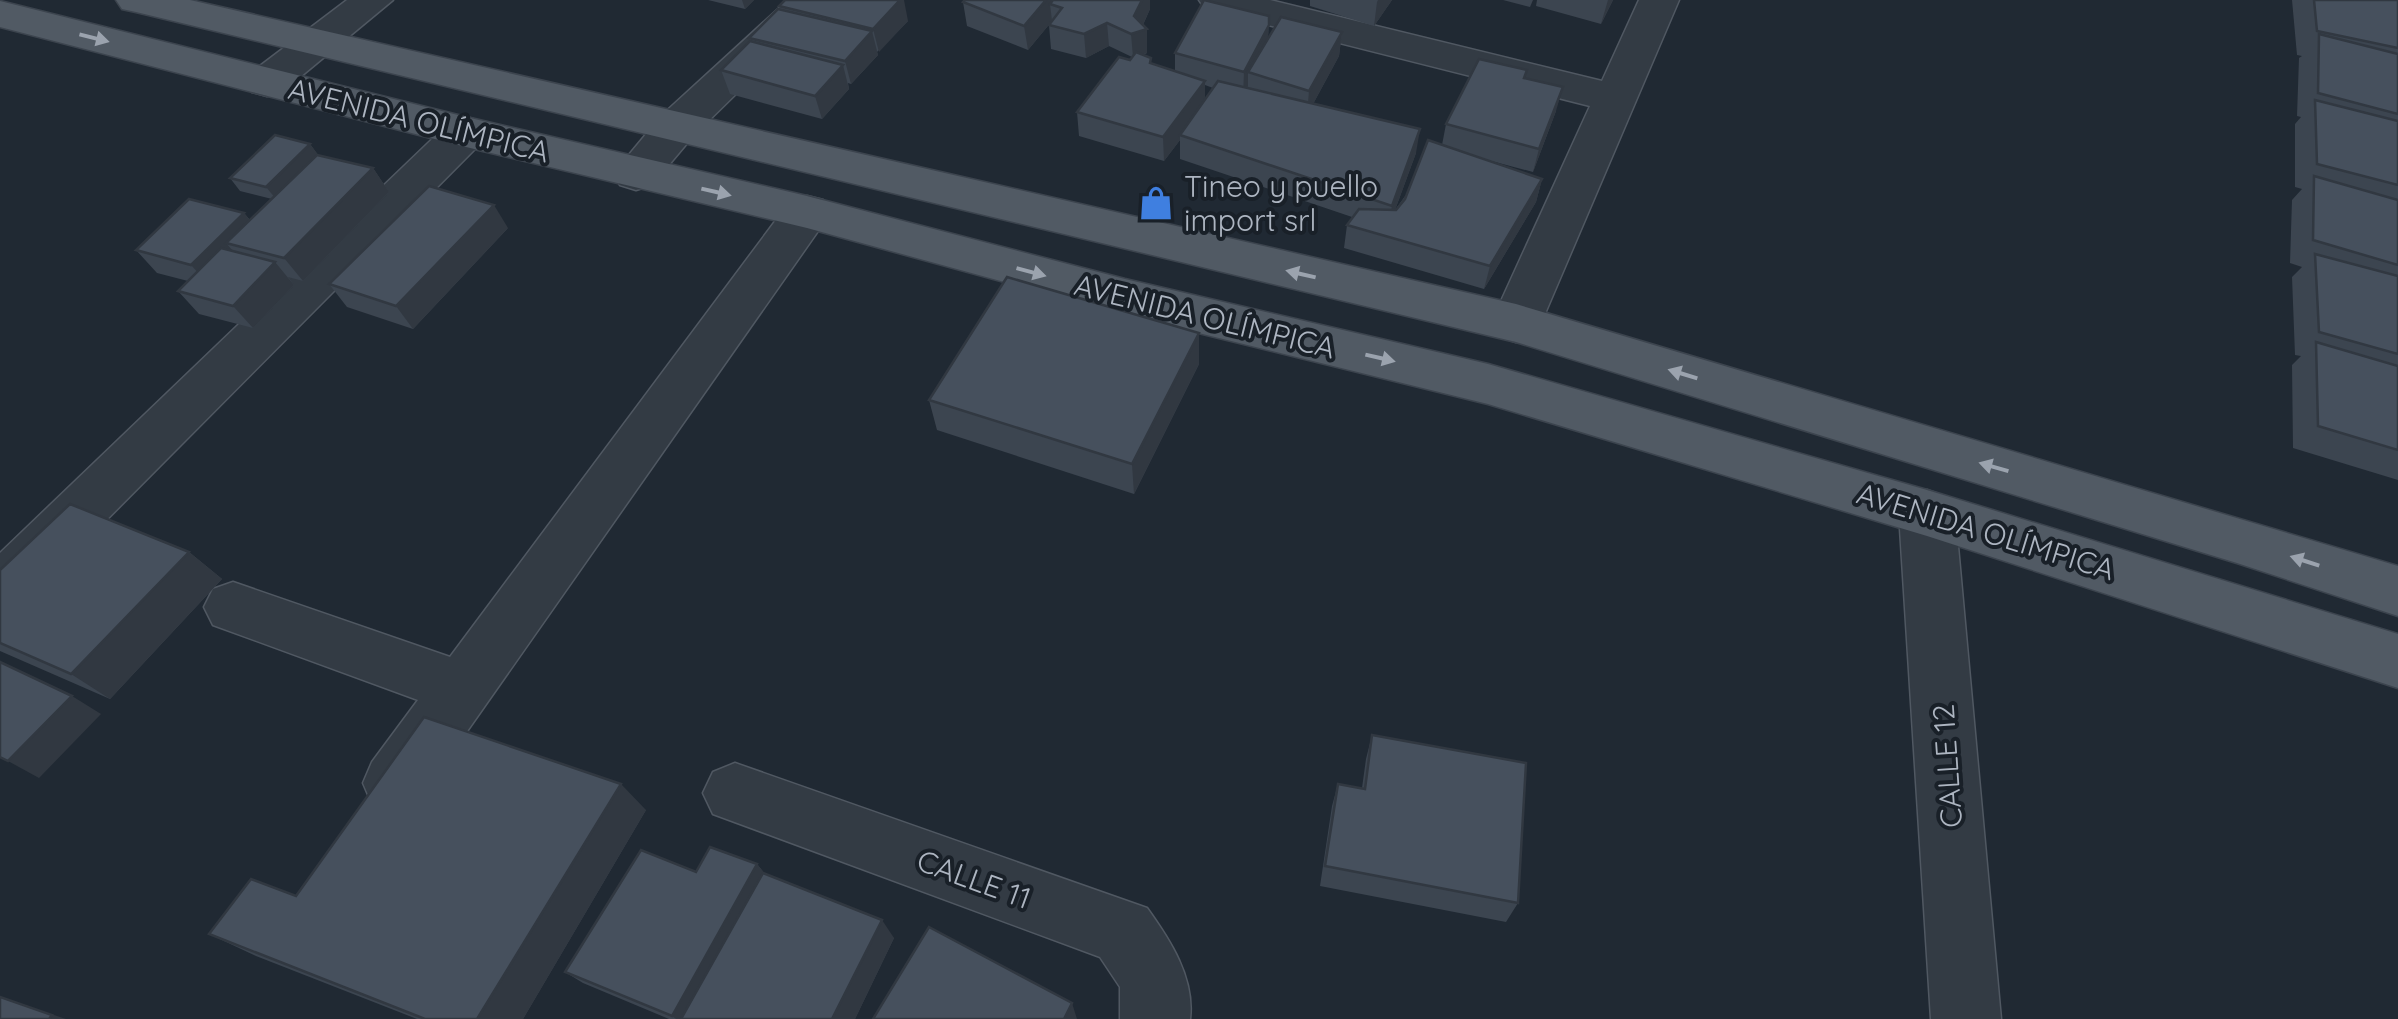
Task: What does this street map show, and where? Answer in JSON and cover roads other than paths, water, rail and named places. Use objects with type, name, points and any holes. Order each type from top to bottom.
[{"type":"main road","name":"AVENIDA OLÍMPICA","points":[[136,0],[1516,324],[2398,591]]},
{"type":"main road","name":"AVENIDA OLÍMPICA","points":[[0,14],[636,174],[807,212],[1124,298],[1488,384],[1927,512],[2398,661]]},
{"type":"main road","points":[[1124,298],[1155,240]]},
{"type":"street","points":[[267,82],[373,0]]},
{"type":"street","points":[[636,174],[678,125],[812,0]]},
{"type":"street","points":[[1219,0],[1616,98]]},
{"type":"street","points":[[1516,324],[1660,0]]},
{"type":"street","points":[[0,590],[466,132]]},
{"type":"street","points":[[363,826],[807,212]]},
{"type":"street","name":"CALLE 12","points":[[1927,512],[1966,1019]]},
{"type":"street","points":[[233,607],[463,690]]},
{"type":"street","name":"CALLE 11","points":[[735,793],[1123,932],[1147,964],[1158,1005],[1156,1019]]},
{"type":"place","name":"Tineo y puello import srl","points":[[1156,203]]}]
